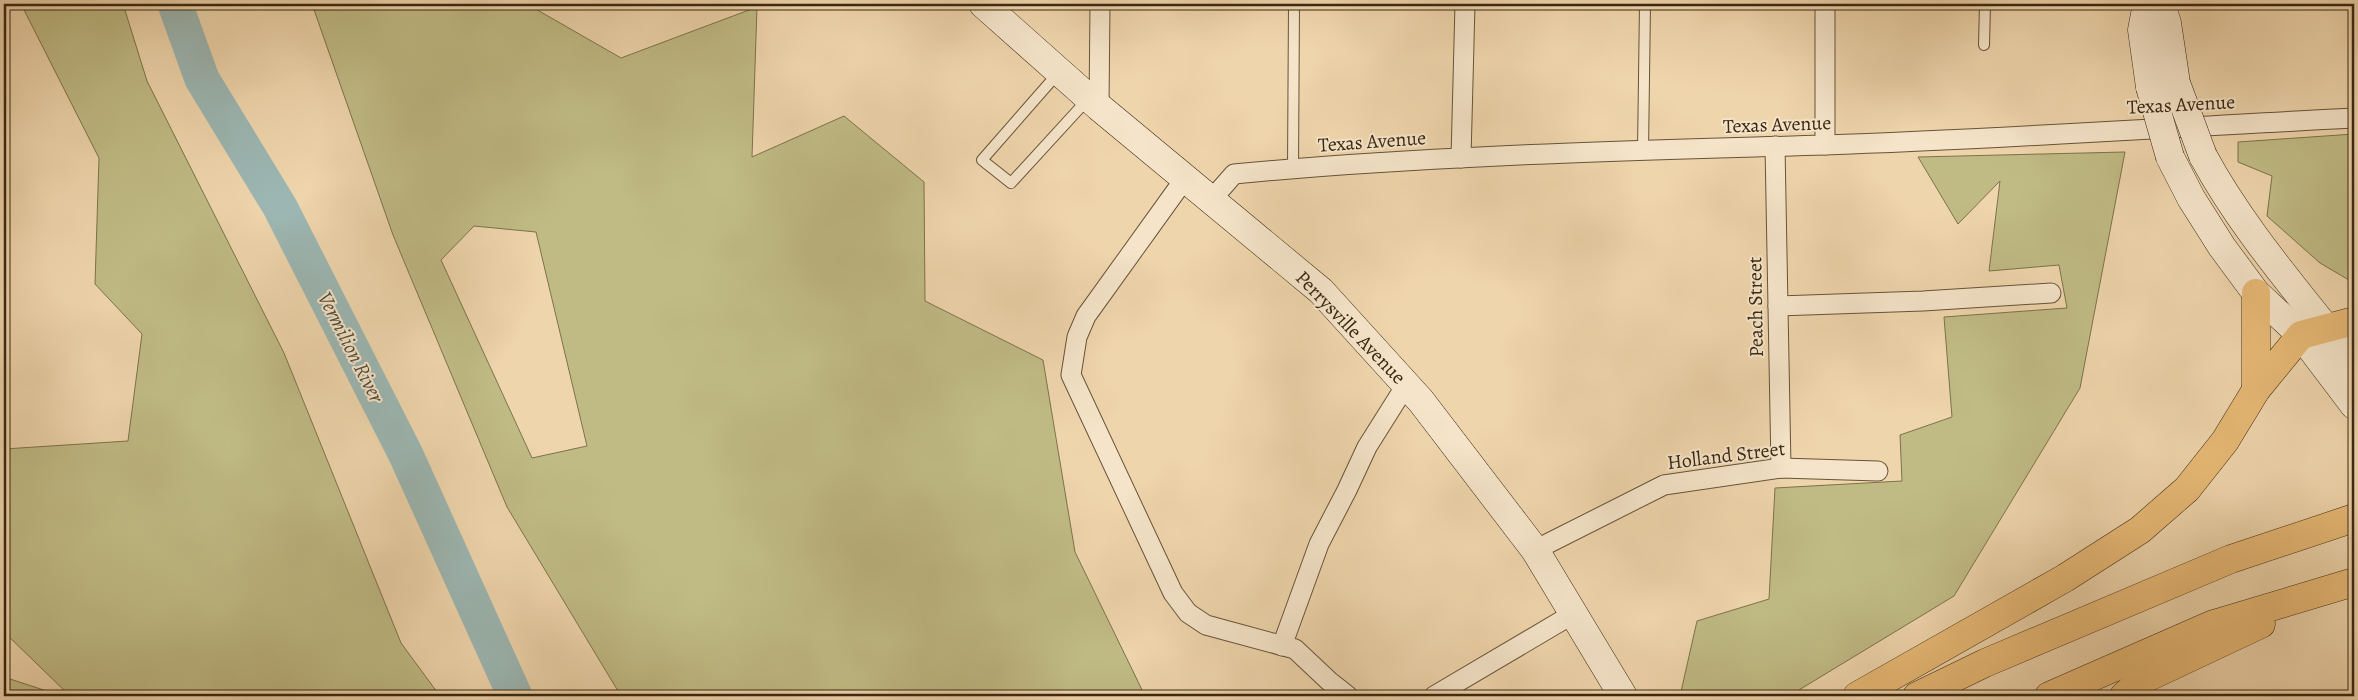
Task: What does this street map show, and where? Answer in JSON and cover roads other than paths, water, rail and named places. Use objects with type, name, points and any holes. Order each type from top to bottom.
[{"type":"highway","points":[[2256,293],[2256,390]]},
{"type":"highway","points":[[1857,696],[2064,578],[2140,530],[2187,490],[2225,441],[2256,390],[2314,331],[2354,321]]},
{"type":"highway","points":[[1917,696],[1985,663],[2231,559],[2354,518]]},
{"type":"highway","points":[[2049,696],[2211,625],[2352,583]]},
{"type":"highway","points":[[2124,696],[2140,681],[2352,583]]},
{"type":"street","name":"Perrysville Avenue","points":[[983,4],[1094,102],[1321,291],[1421,401],[1535,550],[1623,696]]},
{"type":"street","points":[[1094,102],[1100,4]]},
{"type":"street","points":[[1462,158],[1465,4]]},
{"type":"street","points":[[1825,4],[1825,145]]},
{"type":"street","points":[[2147,4],[2142,30],[2163,85],[2223,193],[2314,331],[2354,404]]},
{"type":"street","points":[[2161,4],[2167,23],[2163,85],[2170,157],[2191,198],[2222,247],[2256,293],[2314,331],[2354,364]]},
{"type":"street","name":"Texas Avenue","points":[[1212,199],[1234,174],[1293,169],[1462,158],[1825,145],[2354,118]]},
{"type":"street","name":"Peach Street","points":[[1774,146],[1781,468]]},
{"type":"street","points":[[1186,177],[1086,316],[1077,337],[1070,375],[1173,593],[1183,606],[1206,626],[1296,649],[1328,682],[1348,696]]},
{"type":"street","points":[[1778,306],[2051,293]]},
{"type":"street","points":[[1282,646],[1319,544],[1348,490],[1366,447],[1406,385]]},
{"type":"street","name":"Holland Street","points":[[1535,550],[1664,485],[1781,468],[1878,471]]},
{"type":"street","points":[[1434,696],[1573,614]]},
{"type":"lane","points":[[1293,169],[1294,4]]},
{"type":"lane","points":[[1643,151],[1645,4]]},
{"type":"lane","points":[[1984,45],[1985,4]]},
{"type":"lane","points":[[1060,72],[982,160],[1012,183],[1094,102]]},
{"type":"waterway","name":"Vermilion River","points":[[175,4],[202,79],[280,207],[406,455],[515,696]]}]
